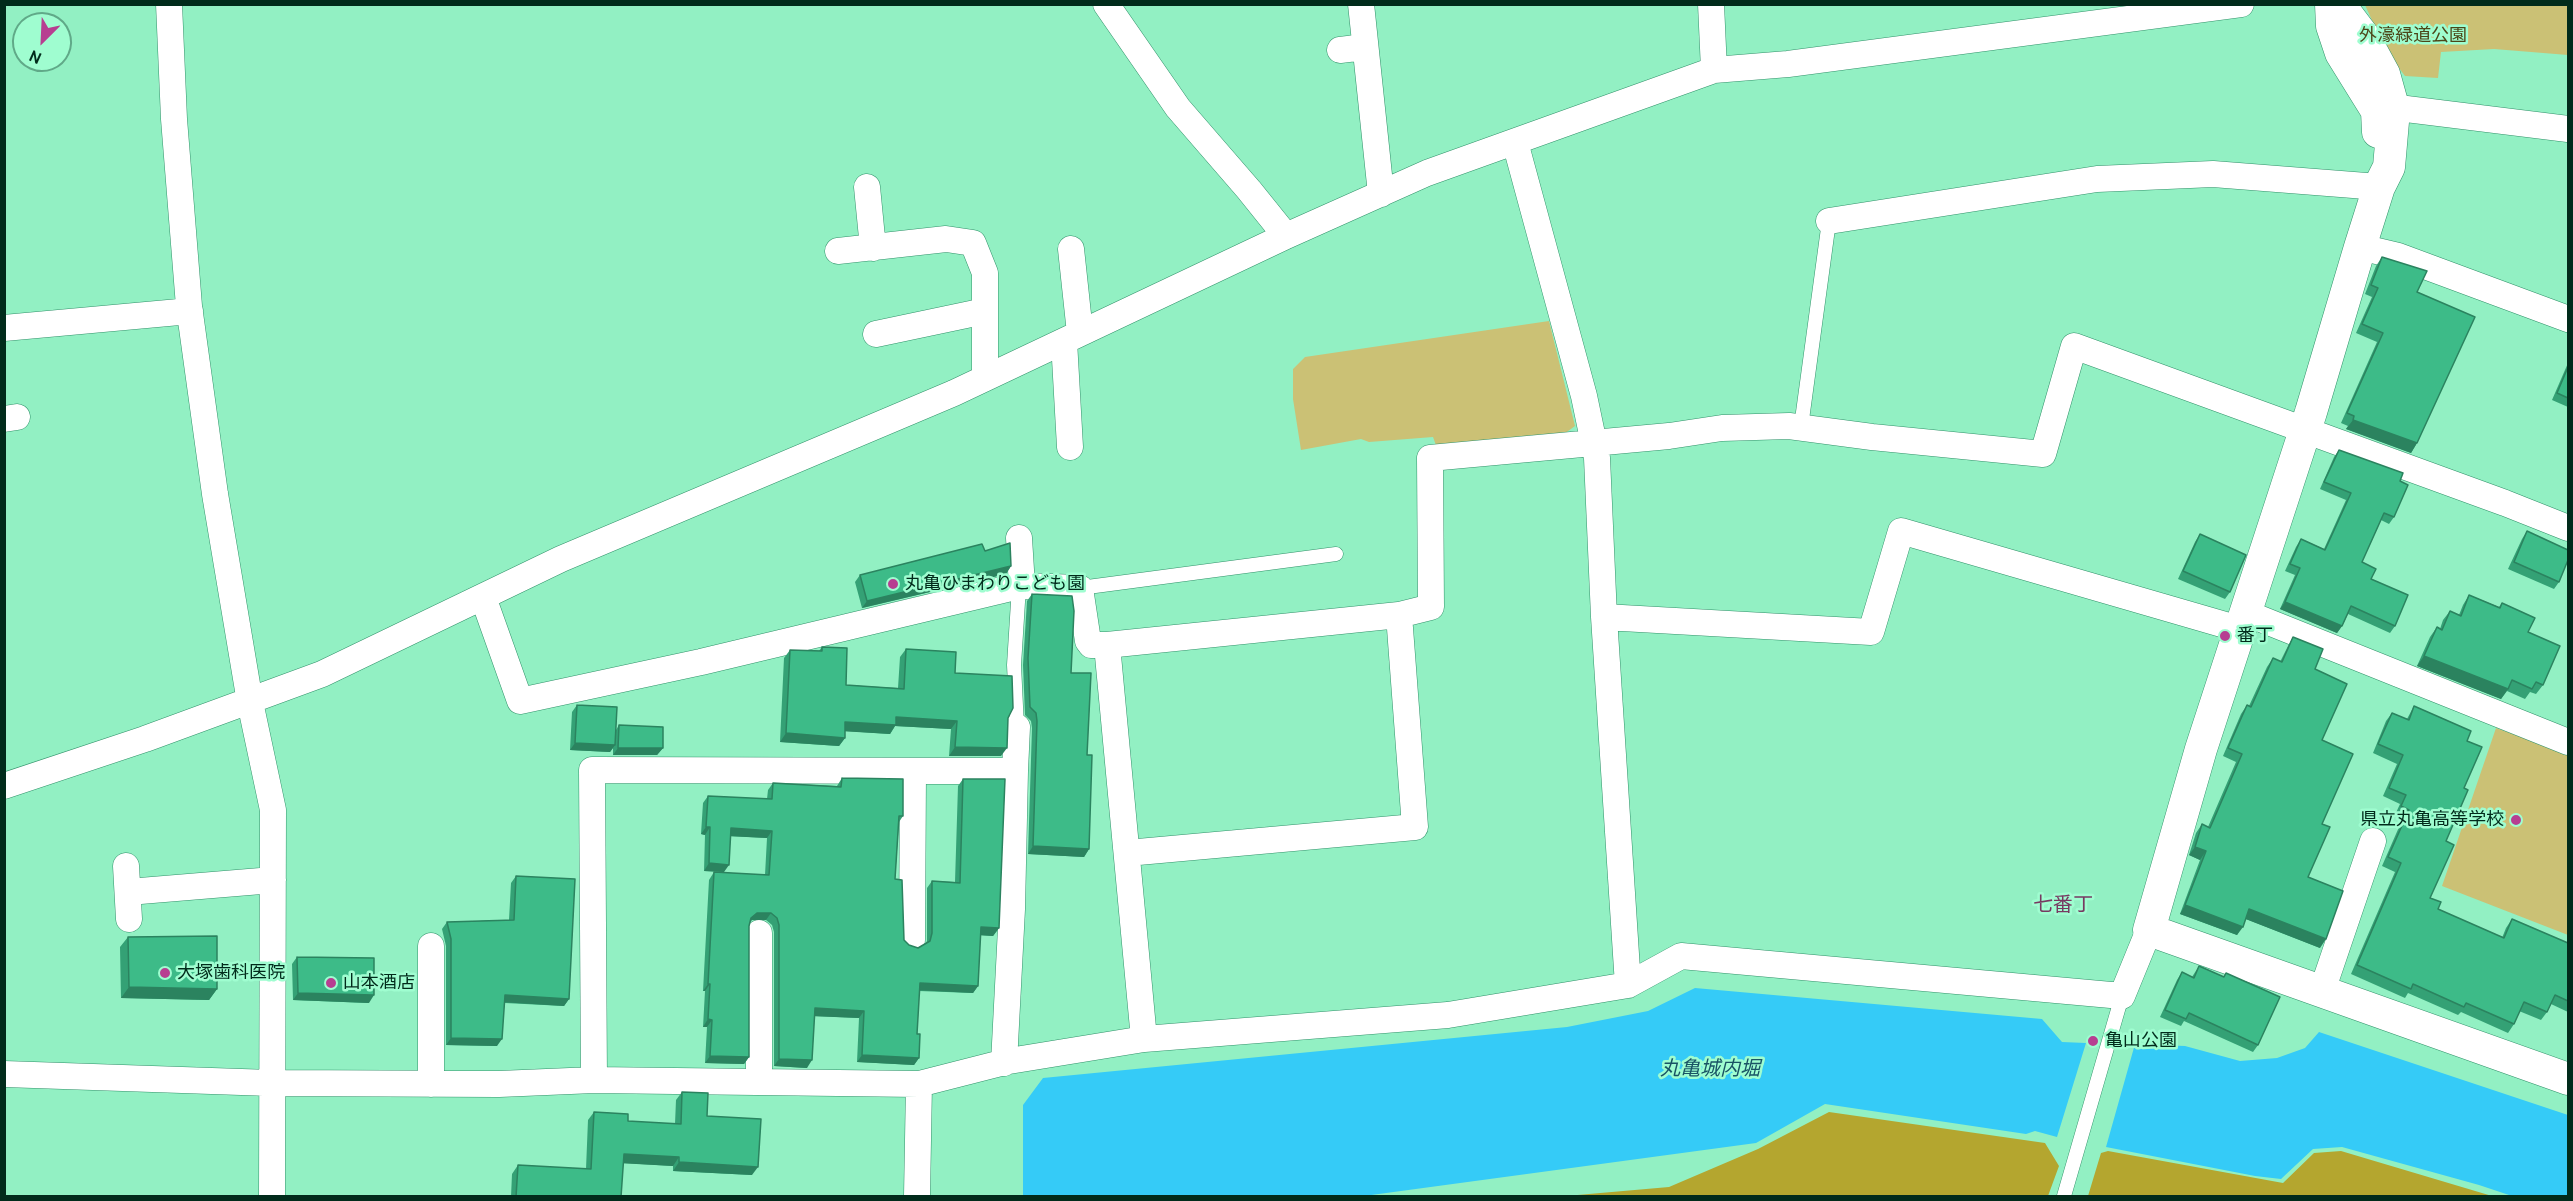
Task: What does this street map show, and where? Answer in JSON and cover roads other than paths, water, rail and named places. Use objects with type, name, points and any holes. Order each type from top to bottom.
[{"type":"street","points":[[169,4],[174,119],[190,311],[215,494],[250,702],[273,810],[272,1197]]},
{"type":"street","points":[[1107,4],[1178,108],[1249,190],[1286,237]]},
{"type":"street","points":[[1361,4],[1381,194]]},
{"type":"street","points":[[1711,4],[1714,70]]},
{"type":"street","points":[[4,786],[250,702],[322,674],[561,559],[757,474],[857,435],[985,378],[1427,173],[1714,70],[1788,64],[2241,4]]},
{"type":"street","points":[[2331,4],[2332,26],[2341,53],[2383,106],[2568,129]]},
{"type":"street","points":[[4,1074],[271,1083],[499,1084],[594,1080],[919,1084],[1005,1063],[1144,1039],[1448,1015],[1628,985],[1681,956],[2122,996],[2149,930],[2200,749],[2305,429],[2379,187],[2377,111],[2383,106],[2384,74],[2364,37],[2339,4]]},
{"type":"street","points":[[1340,50],[1365,47]]},
{"type":"street","points":[[1515,142],[1584,396],[1597,458],[1604,617],[1628,985]]},
{"type":"street","points":[[1829,221],[2097,179],[2213,174],[2379,187]]},
{"type":"street","points":[[867,188],[873,248]]},
{"type":"street","points":[[838,251],[946,239],[973,243],[985,273],[985,378]]},
{"type":"street","points":[[2360,247],[2398,256],[2568,319]]},
{"type":"street","points":[[1070,447],[1071,249]]},
{"type":"street","points":[[4,328],[190,311]]},
{"type":"street","points":[[876,334],[985,311]]},
{"type":"street","points":[[483,597],[520,700],[701,662],[1021,586],[1080,588],[1088,641],[1091,645],[1399,615],[1431,607],[1430,458],[1669,436],[1722,428],[1801,427],[2043,454],[2074,346],[2305,429],[2568,528]]},
{"type":"street","points":[[1604,617],[1871,632],[1901,531],[2242,621],[2568,742]]},
{"type":"street","points":[[1019,538],[1021,586]]},
{"type":"street","points":[[1127,853],[1415,827],[1399,615]]},
{"type":"street","points":[[1107,645],[1144,1039]]},
{"type":"street","points":[[1005,1063],[1017,728]]},
{"type":"street","points":[[594,1080],[592,770],[1015,771]]},
{"type":"street","points":[[912,940],[913,772]]},
{"type":"street","points":[[2322,991],[2373,841]]},
{"type":"street","points":[[126,866],[129,919]]},
{"type":"street","points":[[128,892],[273,880]]},
{"type":"street","points":[[2149,930],[2568,1078]]},
{"type":"street","points":[[759,933],[759,1082]]},
{"type":"street","points":[[431,946],[431,1084]]},
{"type":"street","points":[[917,1197],[919,1084]]},
{"type":"lane","points":[[1801,427],[1829,221]]},
{"type":"lane","points":[[1080,588],[1336,554]]},
{"type":"lane","points":[[1017,728],[1014,665],[1021,586]]},
{"type":"lane","points":[[2064,1197],[2122,996]]},
{"type":"water","name":"丸亀城内堀","points":[[1695,988],[2042,1019],[2062,1042],[2086,1043],[2057,1137],[2035,1131],[2026,1134],[1825,1104],[1756,1143],[1364,1196],[1023,1196],[1023,1105],[1043,1078],[1567,1027],[1648,1011]]},
{"type":"water","points":[[2319,1032],[2568,1115],[2568,1196],[2512,1196],[2342,1147],[2313,1149],[2281,1179],[2106,1147],[2135,1044],[2185,1046],[2240,1061],[2277,1058],[2305,1048]]},
{"type":"place","name":"丸亀ひまわりこども園","points":[[893,584]]},
{"type":"place","name":"番丁","points":[[2225,636]]},
{"type":"place","name":"県立丸亀高等学校","points":[[2516,820]]},
{"type":"place","name":"大塚歯科医院","points":[[165,973]]},
{"type":"place","name":"山本酒店","points":[[331,983]]},
{"type":"place","name":"亀山公園","points":[[2093,1041]]},
{"type":"district","name":"七番丁","points":[[2063,905]]},
{"type":"park label","name":"外濠緑道公園","points":[[2413,36]]}]
